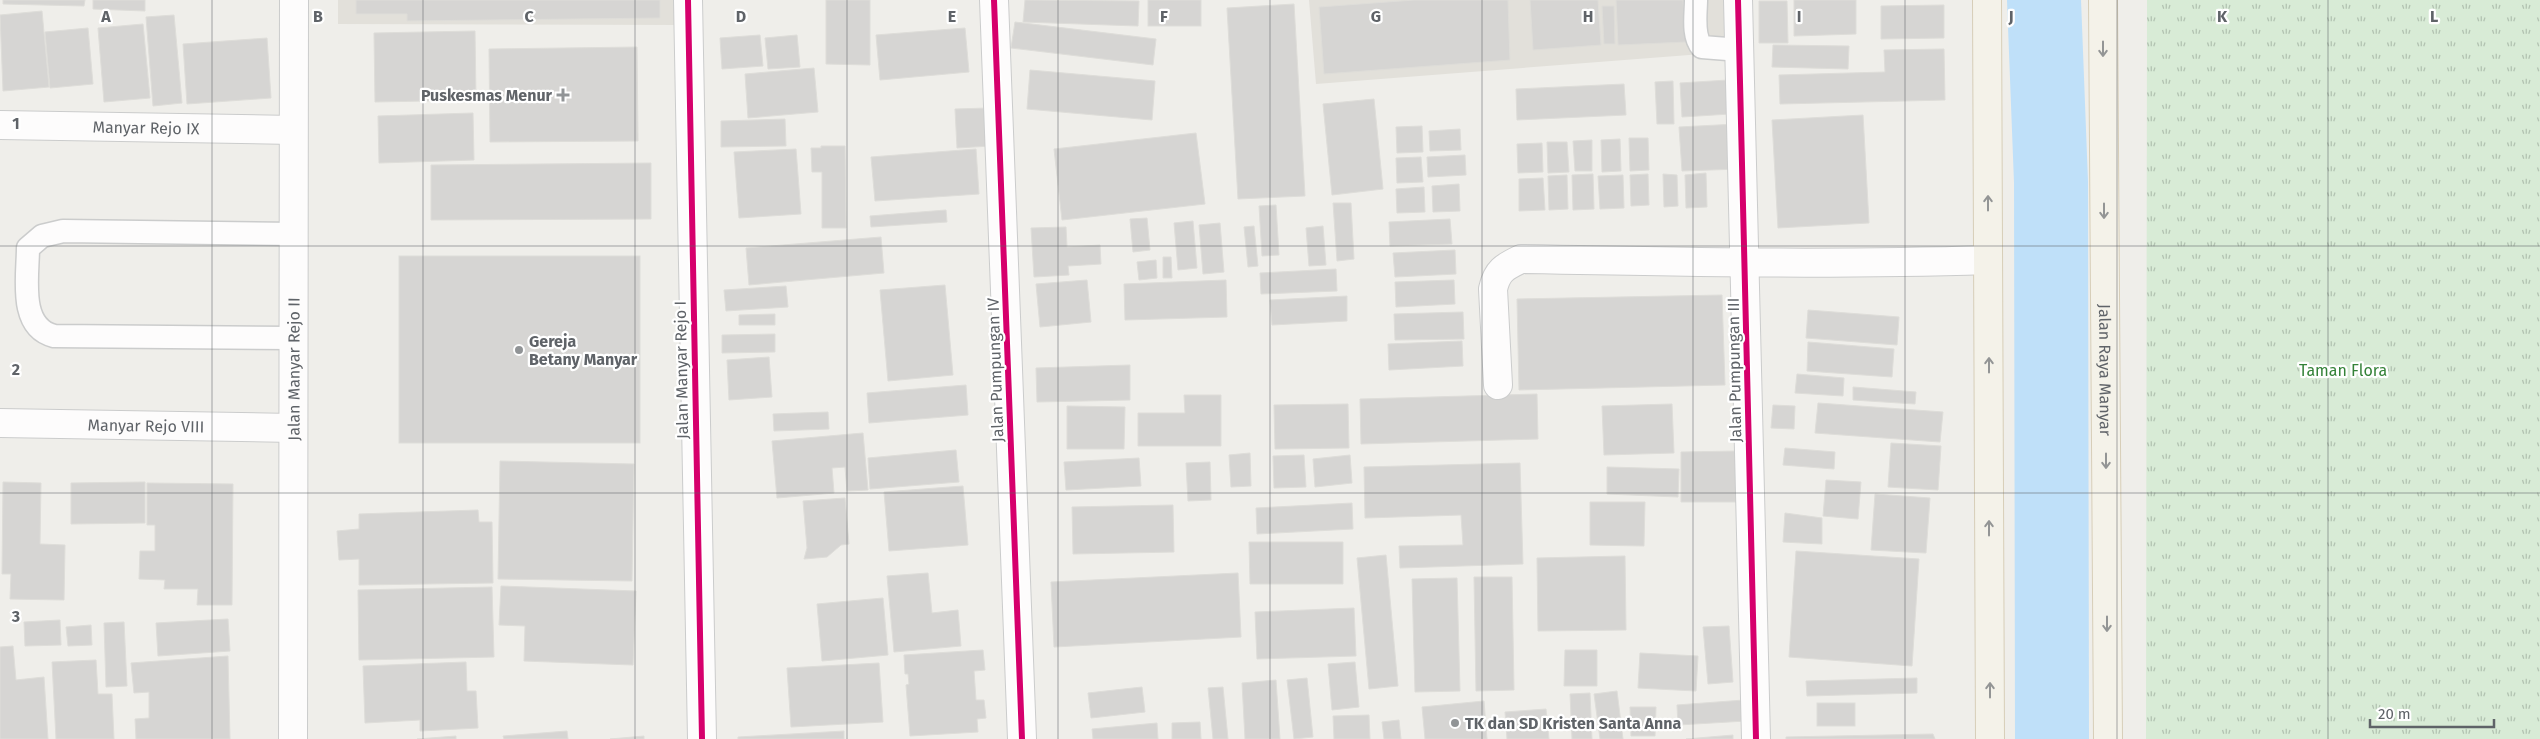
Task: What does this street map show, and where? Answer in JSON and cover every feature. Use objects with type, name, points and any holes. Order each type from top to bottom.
[{"type":"main road","points":[[1987,0],[1990,739]]},
{"type":"main road","name":"Jalan Raya Manyar","points":[[2103,0],[2108,739]]},
{"type":"street","name":"Jalan Manyar Rejo II","points":[[294,0],[294,739]]},
{"type":"street","name":"Jalan Manyar Rejo I","points":[[688,0],[702,739]]},
{"type":"street","name":"Jalan Pumpungan IV","points":[[994,0],[1022,739]]},
{"type":"street","name":"Jalan Pumpungan III","points":[[1738,0],[1746,263],[1756,739]]},
{"type":"street","name":"Manyar Rejo IX","points":[[0,124],[293,130]]},
{"type":"street","points":[[1498,385],[1493,289],[1495,277],[1502,268],[1521,259],[1746,263],[1896,263],[1988,260]]},
{"type":"street","name":"Manyar Rejo VIII","points":[[0,423],[293,428]]},
{"type":"lane","points":[[1696,0],[1696,37],[1699,44],[1702,47],[1740,50]]},
{"type":"lane","points":[[293,338],[54,336],[44,334],[35,325],[28,309],[28,248],[42,236],[62,231],[295,234]]},
{"type":"shaded area","points":[[338,0],[678,0],[678,25],[338,24]]},
{"type":"shaded area","points":[[1309,0],[1726,0],[1728,52],[1316,84]]},
{"type":"green space","name":"Taman Flora","points":[[2147,0],[2540,0],[2540,739],[2146,739]]},
{"type":"building","points":[[3,0],[85,0],[84,6],[3,4]]},
{"type":"building","points":[[93,0],[145,0],[145,11],[93,9]]},
{"type":"building","points":[[356,0],[660,0],[660,18],[407,21],[407,14],[356,14]]},
{"type":"building","points":[[826,0],[870,0],[870,65],[826,64]]},
{"type":"building","points":[[1025,0],[1139,1],[1138,26],[1023,22]]},
{"type":"building","points":[[1148,0],[1201,0],[1201,26],[1148,26]]},
{"type":"building","points":[[1414,0],[1508,0],[1510,60],[1324,74],[1319,7]]},
{"type":"building","points":[[1530,0],[1598,0],[1601,45],[1533,50]]},
{"type":"building","points":[[1616,0],[1683,0],[1686,42],[1618,45]]},
{"type":"building","points":[[1794,0],[1856,0],[1856,34],[1794,36]]},
{"type":"building","points":[[1759,1],[1787,1],[1788,43],[1759,43]]},
{"type":"building","points":[[1294,4],[1305,196],[1238,199],[1227,8]]},
{"type":"building","points":[[1944,5],[1944,38],[1881,39],[1881,6]]},
{"type":"building","points":[[1602,6],[1614,6],[1615,44],[1604,44]]},
{"type":"building","points":[[42,11],[49,87],[3,91],[0,15]]},
{"type":"building","points":[[174,15],[182,103],[153,106],[146,17]]},
{"type":"building","points":[[1015,22],[1156,39],[1153,65],[1011,48]]},
{"type":"building","points":[[143,24],[150,98],[104,102],[98,28]]},
{"type":"building","points":[[88,28],[93,84],[50,88],[45,32]]},
{"type":"building","points":[[965,28],[969,72],[880,80],[876,35]]},
{"type":"building","points":[[475,31],[476,100],[375,102],[374,33]]},
{"type":"building","points":[[760,35],[763,66],[722,69],[720,38]]},
{"type":"building","points":[[797,35],[800,67],[768,69],[765,38]]},
{"type":"building","points":[[267,38],[271,98],[187,104],[183,44]]},
{"type":"building","points":[[1773,45],[1849,46],[1848,69],[1772,67]]},
{"type":"building","name":"Puskesmas Menur","points":[[637,47],[638,141],[490,142],[489,49]]},
{"type":"building","points":[[1944,49],[1945,100],[1780,104],[1779,75],[1885,72],[1884,50]]},
{"type":"building","points":[[814,68],[818,112],[748,118],[745,74]]},
{"type":"building","points":[[1030,70],[1155,81],[1152,120],[1027,109]]},
{"type":"building","points":[[1728,80],[1730,114],[1682,117],[1680,83]]},
{"type":"building","points":[[1673,81],[1674,124],[1657,124],[1655,82]]},
{"type":"building","points":[[1624,84],[1626,115],[1517,120],[1516,89]]},
{"type":"building","points":[[1374,99],[1383,189],[1332,195],[1323,104]]},
{"type":"building","points":[[988,108],[990,146],[957,148],[955,109]]},
{"type":"building","points":[[473,113],[474,160],[379,163],[378,116]]},
{"type":"building","points":[[1863,115],[1869,223],[1778,228],[1772,120]]},
{"type":"building","points":[[785,119],[786,146],[721,147],[721,121]]},
{"type":"building","points":[[1737,124],[1739,169],[1682,171],[1679,127]]},
{"type":"building","points":[[1422,126],[1423,152],[1397,153],[1396,127]]},
{"type":"building","points":[[1460,129],[1461,150],[1430,151],[1429,131]]},
{"type":"building","points":[[1196,133],[1205,204],[1062,220],[1054,149]]},
{"type":"building","points":[[1629,138],[1648,138],[1649,170],[1630,171]]},
{"type":"building","points":[[1620,139],[1621,171],[1602,172],[1601,140]]},
{"type":"building","points":[[1592,140],[1592,171],[1575,171],[1573,141]]},
{"type":"building","points":[[1547,142],[1567,142],[1569,172],[1548,173]]},
{"type":"building","points":[[1542,143],[1543,172],[1518,173],[1517,144]]},
{"type":"building","points":[[821,146],[845,146],[846,228],[822,228],[822,172],[812,172],[811,148],[821,148]]},
{"type":"building","points":[[796,149],[801,214],[739,218],[734,152]]},
{"type":"building","points":[[976,149],[979,194],[875,201],[871,157]]},
{"type":"building","points":[[1465,155],[1466,175],[1428,177],[1427,157]]},
{"type":"building","points":[[1421,157],[1423,182],[1397,183],[1396,158]]},
{"type":"building","points":[[651,163],[651,219],[431,220],[431,165]]},
{"type":"building","points":[[1706,173],[1707,207],[1686,208],[1685,175]]},
{"type":"building","points":[[1593,174],[1594,209],[1573,210],[1572,175]]},
{"type":"building","points":[[1648,174],[1649,205],[1631,206],[1630,175]]},
{"type":"building","points":[[1663,174],[1677,175],[1678,206],[1664,207]]},
{"type":"building","points":[[1567,175],[1568,209],[1549,210],[1548,176]]},
{"type":"building","points":[[1623,175],[1624,208],[1600,209],[1598,176]]},
{"type":"building","points":[[1543,178],[1545,210],[1519,211],[1519,179]]},
{"type":"building","points":[[1459,184],[1460,211],[1433,212],[1432,186]]},
{"type":"building","points":[[1424,187],[1425,212],[1397,213],[1396,189]]},
{"type":"building","points":[[1333,203],[1351,203],[1354,259],[1337,261]]},
{"type":"building","points":[[1276,205],[1279,255],[1262,256],[1259,206]]},
{"type":"building","points":[[946,210],[947,222],[871,227],[870,216]]},
{"type":"building","points":[[1147,218],[1150,250],[1133,252],[1130,219]]},
{"type":"building","points":[[1450,219],[1452,244],[1390,246],[1389,222]]},
{"type":"building","points":[[1193,221],[1197,268],[1178,270],[1174,223]]},
{"type":"building","points":[[1220,223],[1224,272],[1203,274],[1199,225]]},
{"type":"building","points":[[1254,226],[1258,266],[1248,267],[1244,227]]},
{"type":"building","points":[[1323,226],[1326,265],[1309,266],[1306,228]]},
{"type":"building","points":[[1066,227],[1067,247],[1100,245],[1101,264],[1068,266],[1069,275],[1034,277],[1031,228]]},
{"type":"building","points":[[881,237],[884,273],[749,285],[746,248]]},
{"type":"building","points":[[1455,250],[1456,274],[1395,277],[1393,253]]},
{"type":"building","name":"Gereja Betany Manyar","points":[[399,256],[640,256],[640,443],[399,443]]},
{"type":"building","points":[[1163,257],[1171,257],[1172,278],[1163,278]]},
{"type":"building","points":[[1156,260],[1157,278],[1139,280],[1137,262]]},
{"type":"building","points":[[1336,269],[1337,291],[1261,294],[1260,273]]},
{"type":"building","points":[[1087,280],[1091,322],[1040,327],[1036,284]]},
{"type":"building","points":[[1226,280],[1227,317],[1125,320],[1124,284]]},
{"type":"building","points":[[1454,280],[1455,304],[1396,307],[1395,282]]},
{"type":"building","points":[[945,285],[953,375],[888,381],[880,290]]},
{"type":"building","points":[[786,286],[788,307],[726,311],[724,290]]},
{"type":"building","points":[[1722,295],[1725,385],[1519,390],[1517,299]]},
{"type":"building","points":[[1347,296],[1347,321],[1272,325],[1270,300]]},
{"type":"building","points":[[1808,310],[1899,317],[1897,345],[1806,338]]},
{"type":"building","points":[[1463,312],[1464,339],[1395,340],[1394,314]]},
{"type":"building","points":[[775,314],[775,325],[739,325],[739,315]]},
{"type":"building","points":[[775,334],[775,352],[722,353],[722,335]]},
{"type":"building","points":[[1462,341],[1463,366],[1389,370],[1388,344]]},
{"type":"building","points":[[1808,342],[1894,349],[1892,377],[1807,371]]},
{"type":"building","points":[[769,357],[772,397],[729,400],[727,360]]},
{"type":"building","points":[[1130,365],[1130,400],[1037,402],[1036,368]]},
{"type":"building","points":[[1797,374],[1844,378],[1843,396],[1795,393]]},
{"type":"building","points":[[966,385],[968,415],[869,423],[867,393]]},
{"type":"building","points":[[1853,387],[1916,392],[1915,404],[1853,400]]},
{"type":"building","points":[[1537,394],[1538,439],[1361,444],[1360,399]]},
{"type":"building","points":[[1184,395],[1221,395],[1221,446],[1138,446],[1138,413],[1185,413]]},
{"type":"building","points":[[1818,403],[1943,412],[1940,442],[1815,433]]},
{"type":"building","points":[[1348,404],[1349,448],[1275,449],[1274,405]]},
{"type":"building","points":[[1672,404],[1674,453],[1604,455],[1602,406]]},
{"type":"building","points":[[1773,405],[1795,406],[1794,429],[1771,428]]},
{"type":"building","points":[[1067,406],[1125,407],[1124,449],[1067,449]]},
{"type":"building","points":[[828,412],[829,429],[774,431],[773,414]]},
{"type":"building","points":[[863,433],[868,490],[847,491],[845,467],[832,468],[834,493],[777,498],[772,441]]},
{"type":"building","points":[[1891,443],[1941,446],[1938,490],[1888,487]]},
{"type":"building","points":[[1785,448],[1835,452],[1834,469],[1783,465]]},
{"type":"building","points":[[956,450],[959,482],[870,489],[868,458]]},
{"type":"building","points":[[1738,451],[1738,502],[1681,502],[1681,452]]},
{"type":"building","points":[[1250,453],[1251,486],[1231,487],[1229,455]]},
{"type":"building","points":[[1304,455],[1306,487],[1274,488],[1273,456]]},
{"type":"building","points":[[1350,455],[1352,483],[1315,487],[1313,459]]},
{"type":"building","points":[[1139,458],[1141,486],[1066,490],[1064,462]]},
{"type":"building","points":[[500,461],[634,464],[632,581],[498,579]]},
{"type":"building","points":[[1210,462],[1211,500],[1188,501],[1186,463]]},
{"type":"building","points":[[1520,463],[1523,564],[1400,568],[1399,546],[1463,545],[1461,515],[1365,518],[1364,467]]},
{"type":"building","points":[[1607,467],[1679,469],[1678,497],[1607,494]]},
{"type":"building","points":[[1826,480],[1861,482],[1858,519],[1823,516]]},
{"type":"building","points":[[3,482],[41,483],[40,544],[65,545],[64,600],[10,599],[11,574],[2,574]]},
{"type":"building","points":[[145,482],[145,523],[71,524],[71,483]]},
{"type":"building","points":[[147,483],[233,484],[232,605],[197,605],[198,589],[164,589],[165,580],[139,579],[140,551],[155,551],[155,525],[147,525]]},
{"type":"building","points":[[963,486],[968,545],[889,551],[884,492]]},
{"type":"building","points":[[1875,494],[1930,498],[1926,553],[1871,550]]},
{"type":"building","points":[[845,498],[849,544],[841,545],[827,557],[804,559],[807,548],[803,501]]},
{"type":"building","points":[[1590,502],[1645,502],[1644,546],[1590,545]]},
{"type":"building","points":[[1352,503],[1353,529],[1257,534],[1256,508]]},
{"type":"building","points":[[1173,505],[1174,552],[1073,554],[1072,507]]},
{"type":"building","points":[[478,510],[479,522],[492,522],[493,583],[359,585],[359,559],[339,560],[337,531],[359,529],[359,514]]},
{"type":"building","points":[[1785,513],[1822,518],[1822,544],[1783,542]]},
{"type":"building","points":[[1249,542],[1343,542],[1343,584],[1250,584]]},
{"type":"building","points":[[1796,551],[1919,559],[1912,666],[1789,657]]},
{"type":"building","points":[[1386,555],[1398,686],[1369,689],[1357,558]]},
{"type":"building","points":[[1625,556],[1626,630],[1538,631],[1537,558]]},
{"type":"building","points":[[928,573],[932,613],[958,610],[961,646],[894,652],[887,576]]},
{"type":"building","points":[[1238,573],[1241,637],[1054,647],[1051,582]]},
{"type":"building","points":[[1474,577],[1512,577],[1514,690],[1476,691]]},
{"type":"building","points":[[1457,578],[1460,691],[1415,692],[1412,579]]},
{"type":"building","points":[[501,586],[636,591],[633,665],[524,661],[525,626],[499,625]]},
{"type":"building","points":[[492,587],[494,657],[359,660],[358,590]]},
{"type":"building","points":[[883,598],[888,655],[822,661],[817,604]]},
{"type":"building","points":[[1354,608],[1356,656],[1257,659],[1255,612]]},
{"type":"building","points":[[228,619],[230,651],[158,656],[156,623]]},
{"type":"building","points":[[60,620],[61,645],[25,646],[24,622]]},
{"type":"building","points":[[124,622],[127,686],[106,687],[104,623]]},
{"type":"building","points":[[91,625],[92,645],[68,646],[66,627]]},
{"type":"building","points":[[1729,626],[1733,682],[1708,684],[1703,627]]},
{"type":"building","points":[[13,646],[16,680],[44,677],[48,739],[0,739],[0,647]]},
{"type":"building","points":[[983,650],[985,670],[974,671],[976,700],[984,700],[986,718],[977,719],[978,732],[910,736],[906,685],[909,684],[908,674],[905,674],[904,655]]},
{"type":"building","points":[[1565,650],[1597,650],[1597,686],[1564,686]]},
{"type":"building","points":[[1640,653],[1698,656],[1696,691],[1638,688]]},
{"type":"building","points":[[228,656],[230,739],[136,739],[135,719],[149,718],[149,692],[134,693],[131,663]]},
{"type":"building","points":[[96,660],[98,694],[112,694],[114,739],[56,739],[52,662]]},
{"type":"building","points":[[466,662],[467,691],[476,691],[478,728],[420,731],[420,720],[365,723],[363,666]]},
{"type":"building","points":[[1355,662],[1359,707],[1332,710],[1328,664]]},
{"type":"building","points":[[879,663],[883,722],[791,727],[787,668]]},
{"type":"building","points":[[1307,678],[1313,737],[1294,739],[1287,680]]},
{"type":"building","points":[[1917,678],[1917,693],[1807,696],[1806,681]]},
{"type":"building","points":[[1276,680],[1280,739],[1245,739],[1242,683]]},
{"type":"building","points":[[1142,687],[1145,712],[1091,718],[1088,693]]},
{"type":"building","points":[[1223,687],[1228,739],[1213,739],[1208,688]]},
{"type":"building","points":[[1617,691],[1623,739],[1600,739],[1594,694]]},
{"type":"building","points":[[1590,693],[1592,739],[1572,739],[1570,694]]},
{"type":"building","points":[[1744,700],[1746,721],[1678,725],[1677,705]]},
{"type":"building","name":"TK dan SD Kristen Santa Anna","points":[[1484,701],[1487,739],[1425,739],[1422,707]]},
{"type":"building","points":[[1817,703],[1855,703],[1855,726],[1817,726]]},
{"type":"building","points":[[1630,707],[1656,707],[1655,736],[1631,736]]},
{"type":"building","name":"TK dan SD Kristen Santa Anna","points":[[1546,709],[1549,739],[1507,739],[1505,712]]},
{"type":"building","points":[[1369,715],[1370,739],[1334,739],[1333,716]]},
{"type":"building","points":[[1399,720],[1401,739],[1384,739],[1382,722]]},
{"type":"building","points":[[1200,722],[1201,739],[1172,739],[1172,723]]},
{"type":"building","points":[[1157,723],[1158,739],[1093,739],[1092,729]]},
{"type":"building","points":[[567,731],[568,739],[504,739],[503,736]]},
{"type":"building","points":[[844,731],[844,739],[738,739],[738,737]]},
{"type":"building","points":[[1933,734],[1935,739],[1786,739],[1786,737]]},
{"type":"building","name":"TK dan SD Kristen Santa Anna","points":[[1733,735],[1733,739],[1686,739]]},
{"type":"building","points":[[456,736],[456,739],[417,739]]},
{"type":"building","points":[[644,736],[644,739],[610,739]]},
{"type":"waterway","points":[[2044,0],[2051,182],[2052,739]]},
{"type":"cycle path","points":[[688,0],[702,739]]},
{"type":"cycle path","points":[[994,0],[1022,739]]},
{"type":"cycle path","points":[[1738,0],[1756,739]]},
{"type":"place","name":"Puskesmas Menur","points":[[563,95]]},
{"type":"place","name":"Gereja Betany Manyar","points":[[519,350]]},
{"type":"place","name":"TK dan SD Kristen Santa Anna","points":[[1455,723]]}]
